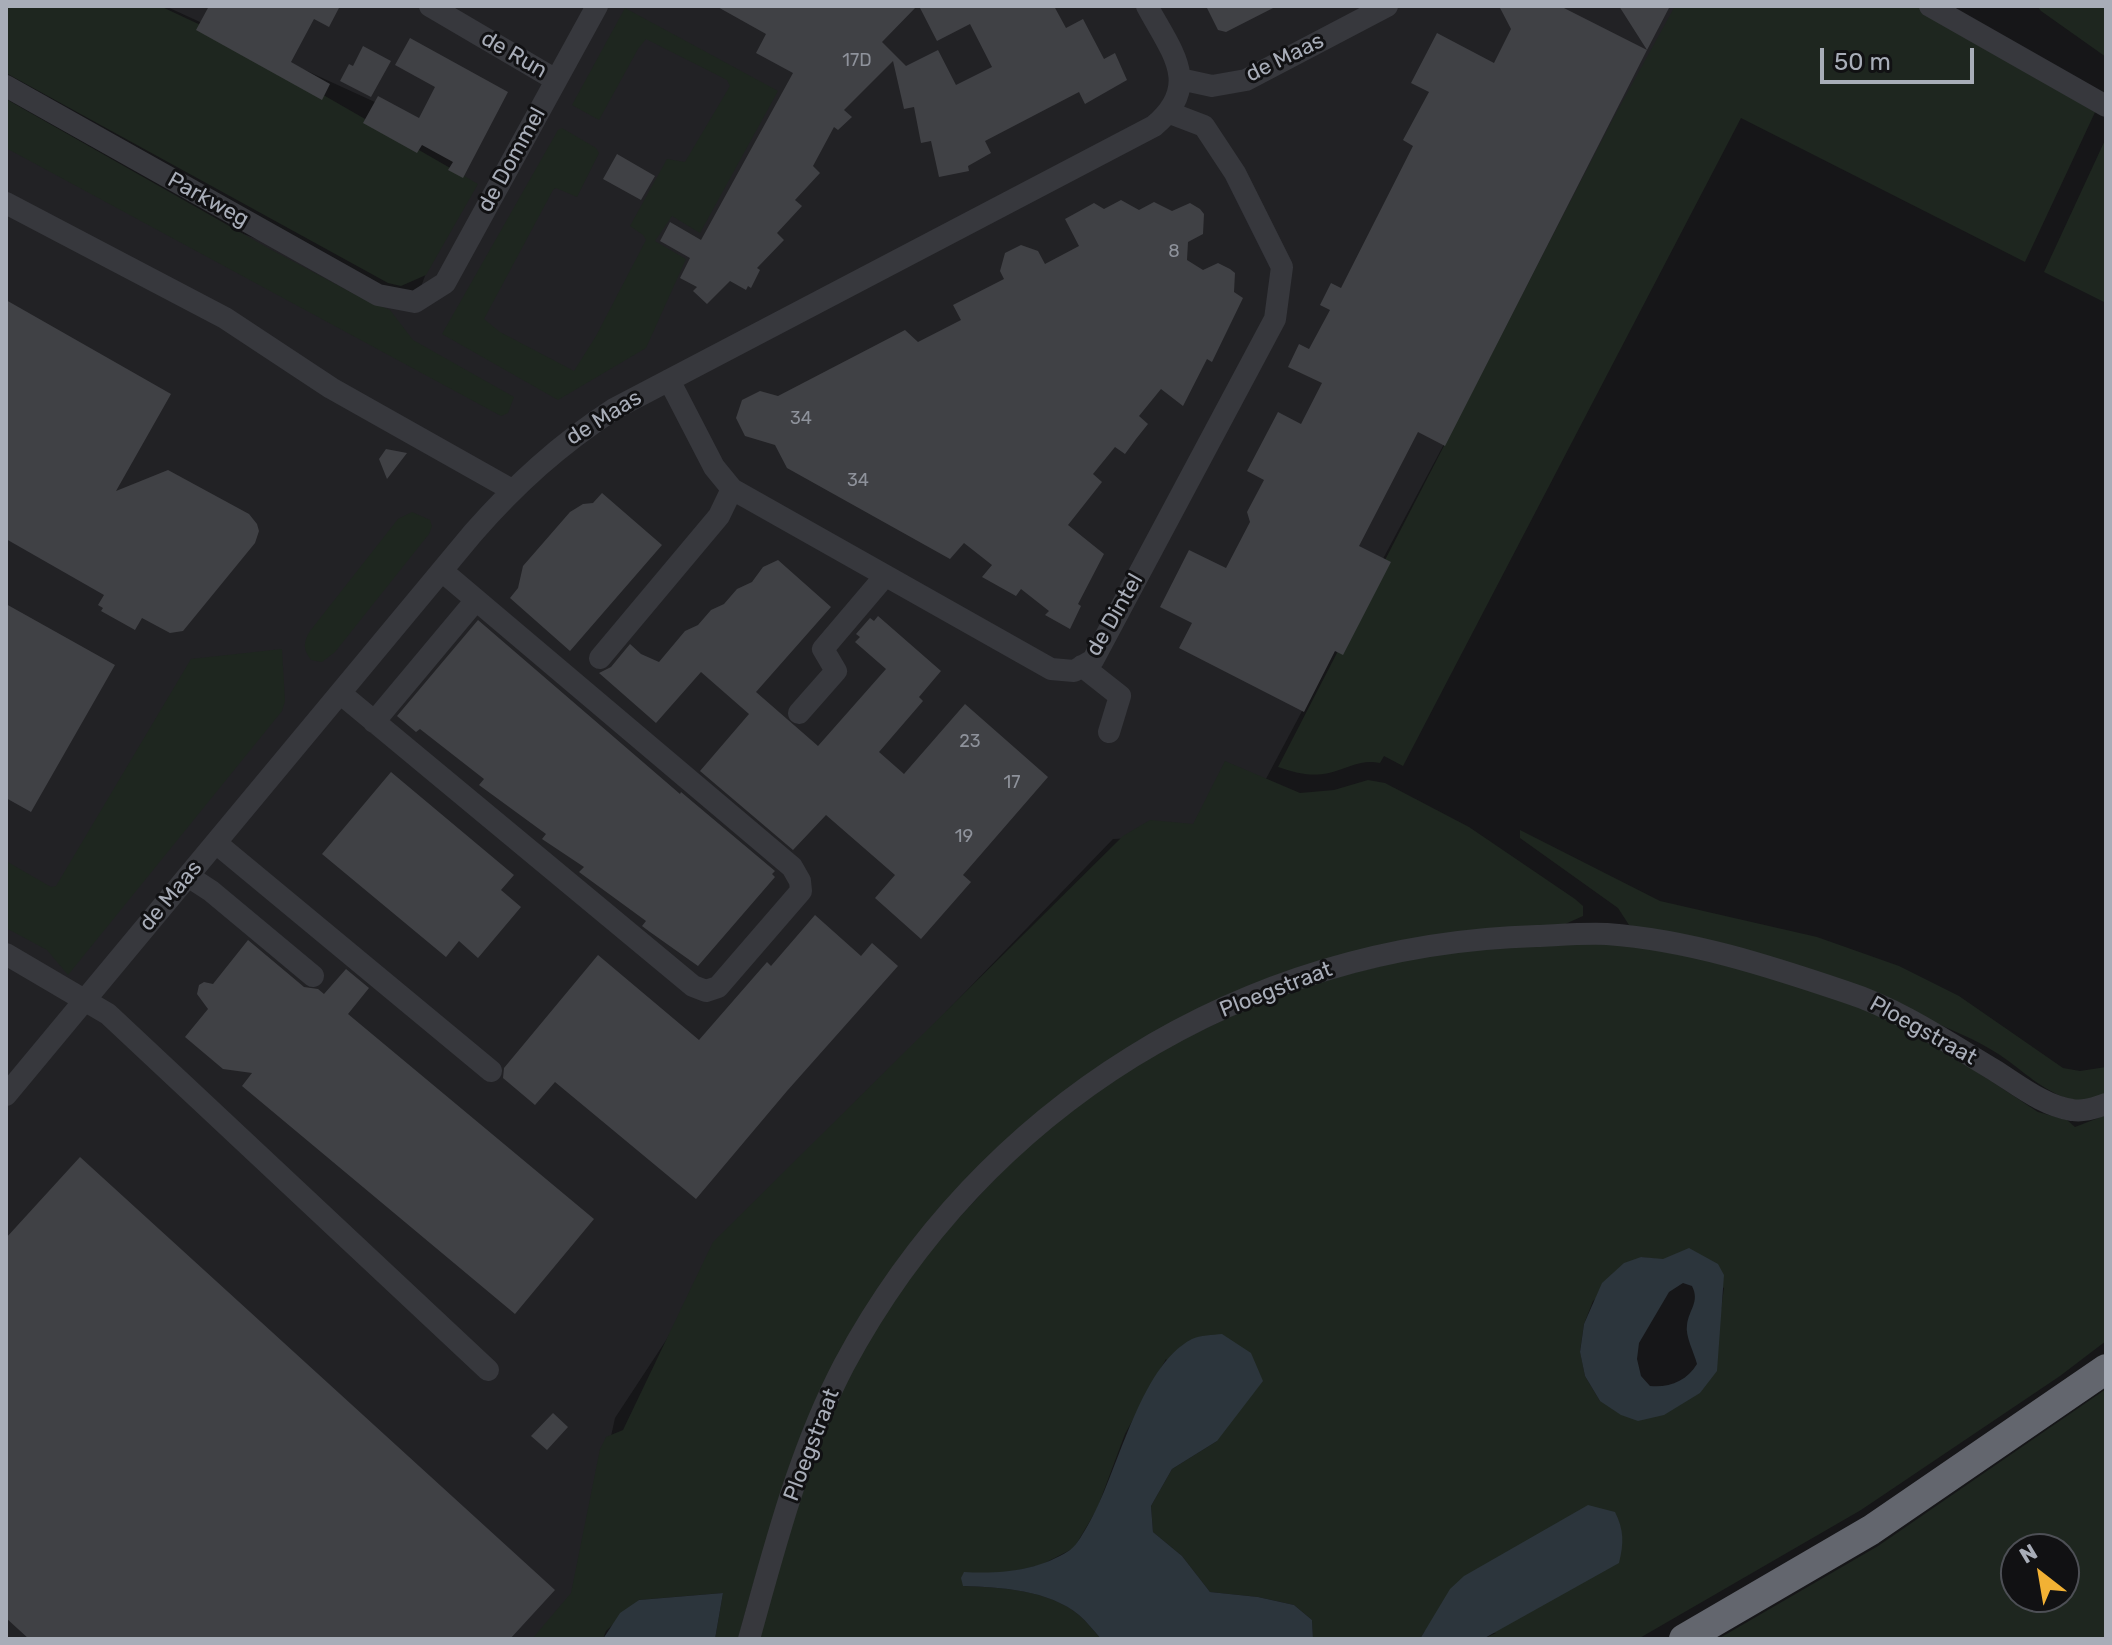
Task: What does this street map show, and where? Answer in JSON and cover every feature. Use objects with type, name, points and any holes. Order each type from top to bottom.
[{"type":"highway","points":[[1684,1639],[1871,1530],[2106,1369]]},
{"type":"street","name":"de Run","points":[[430,6],[556,80]]},
{"type":"street","name":"de Dommel","points":[[415,302],[445,283],[597,6]]},
{"type":"street","points":[[1147,6],[1177,61],[1179,95],[1170,113]]},
{"type":"street","name":"de Maas","points":[[1180,79],[1212,86],[1246,80],[1387,6]]},
{"type":"street","points":[[1930,6],[2106,106]]},
{"type":"street","name":"Parkweg","points":[[6,86],[378,295],[415,302]]},
{"type":"street","name":"de Maas","points":[[6,1095],[442,571],[512,490],[570,438],[614,409],[1154,126],[1170,113]]},
{"type":"street","name":"de Dintel","points":[[669,380],[714,467],[732,489],[1051,669],[1074,671],[1093,660],[1275,319],[1282,267],[1235,173],[1204,126],[1170,113]]},
{"type":"street","points":[[6,203],[225,318],[331,388],[512,490]]},
{"type":"street","points":[[600,658],[719,516],[732,489]]},
{"type":"street","points":[[340,693],[693,986],[706,991],[718,987],[801,891],[800,881],[792,867],[442,571]]},
{"type":"street","points":[[799,713],[836,671],[823,649],[885,576]]},
{"type":"street","points":[[374,722],[476,600]]},
{"type":"street","points":[[1082,666],[1120,696],[1109,732]]},
{"type":"street","points":[[216,843],[491,1071]]},
{"type":"street","points":[[188,876],[211,891],[313,976]]},
{"type":"street","name":"Ploegstraat","points":[[749,1639],[780,1528],[805,1454],[842,1368],[874,1313],[910,1261],[968,1190],[1026,1133],[1071,1096],[1128,1058],[1196,1022],[1286,981],[1363,959],[1436,944],[1505,937],[1603,934],[1641,938],[1760,963],[1854,994],[1916,1023],[2042,1099],[2068,1109],[2087,1110],[2106,1104]]},
{"type":"street","points":[[6,954],[108,1014],[488,1370]]},
{"type":"shaded area","points":[[6,6],[160,6],[207,28],[478,184],[426,275],[401,286],[388,283],[6,73]]},
{"type":"shaded area","points":[[165,6],[1677,6],[1259,792],[1186,836],[1113,839],[745,1220],[615,1418],[575,1602],[545,1639],[6,1639],[6,143],[416,300],[473,147]]},
{"type":"shaded area","points":[[1675,6],[1918,6],[2097,108],[2025,262],[1741,118],[1403,766],[1384,756],[1380,763],[1360,763],[1322,774],[1303,774],[1278,767],[1614,117]]},
{"type":"shaded area","points":[[2037,6],[2106,6],[2106,57],[2041,11]]},
{"type":"shaded area","points":[[625,8],[778,91],[700,233],[672,216],[655,241],[686,259],[646,348],[558,400],[442,334],[558,130],[562,128],[596,148],[599,153],[577,197],[556,188],[553,190],[484,319],[500,332],[574,371],[596,336],[646,240],[630,226],[667,159],[685,162],[730,86],[727,80],[646,39],[599,120],[572,105]]},
{"type":"shaded area","points":[[6,99],[268,248],[390,310],[413,340],[514,397],[508,413],[501,416],[6,148]]},
{"type":"shaded area","points":[[2106,138],[2106,303],[2044,272]]},
{"type":"shaded area","points":[[412,512],[430,520],[432,526],[429,534],[335,652],[322,662],[311,660],[305,646],[310,631],[398,519]]},
{"type":"shaded area","points":[[282,649],[285,701],[282,711],[68,975],[47,950],[6,928],[6,861],[51,887],[56,886],[191,659]]},
{"type":"shaded area","points":[[1225,761],[1300,793],[1334,790],[1368,780],[1385,783],[1469,827],[1575,899],[1583,906],[1583,916],[1563,925],[1367,950],[1264,981],[1175,1021],[1093,1071],[1017,1131],[949,1199],[889,1275],[838,1358],[796,1448],[738,1639],[715,1639],[723,1593],[639,1600],[606,1631],[603,1639],[532,1639],[571,1593],[600,1449],[606,1437],[623,1430],[713,1242],[1123,836],[1150,820],[1193,824]]},
{"type":"shaded area","points":[[1520,830],[1660,901],[1817,937],[1899,966],[1959,996],[2063,1068],[2080,1071],[2106,1067],[2106,1095],[2083,1100],[2069,1099],[2042,1086],[1981,1044],[1921,1017],[1629,925],[1618,908],[1520,838]]},
{"type":"shaded area","points":[[1564,942],[1634,946],[1760,970],[1851,1002],[1915,1031],[2038,1112],[2067,1120],[2075,1127],[2106,1115],[2106,1341],[2060,1376],[1861,1510],[1638,1639],[1483,1639],[1496,1633],[1425,1631],[1420,1639],[1313,1639],[1312,1620],[1294,1605],[1210,1592],[1182,1556],[1153,1532],[1151,1506],[1172,1469],[1217,1441],[1166,1359],[1125,1434],[1097,1509],[1074,1548],[1041,1565],[1000,1574],[964,1573],[963,1586],[1008,1589],[1054,1600],[1079,1615],[1101,1639],[757,1639],[788,1532],[848,1371],[915,1265],[1032,1139],[1132,1064],[1288,989],[1438,952]],"holes":[[[1641,1257],[1663,1260],[1724,1288],[1720,1317],[1700,1393],[1600,1401],[1585,1376],[1580,1351],[1584,1324],[1593,1301]]]},
{"type":"shaded area","points":[[1689,1248],[1718,1264],[1724,1275],[1717,1371],[1700,1393],[1664,1415],[1638,1421],[1621,1415],[1600,1401],[1585,1376],[1580,1352],[1584,1324],[1602,1283],[1624,1263],[1641,1257],[1663,1259]],"holes":[[[1683,1283],[1692,1286],[1694,1301],[1687,1329],[1697,1364],[1677,1382],[1650,1386],[1641,1376],[1637,1359],[1639,1343],[1669,1292]]]},
{"type":"shaded area","points":[[1222,1334],[1251,1353],[1263,1381],[1217,1441],[1172,1469],[1151,1506],[1153,1532],[1182,1556],[1210,1592],[1294,1605],[1312,1620],[1313,1639],[1101,1639],[1079,1615],[1053,1600],[1008,1589],[963,1586],[961,1578],[964,1572],[1032,1567],[1073,1548],[1099,1504],[1131,1424],[1157,1373],[1173,1353],[1192,1339]]},
{"type":"shaded area","points":[[2106,1389],[2106,1639],[1718,1639],[1878,1546]]},
{"type":"shaded area","points":[[1588,1505],[1615,1512],[1622,1537],[1619,1563],[1483,1639],[1420,1639],[1450,1589],[1464,1576]]},
{"type":"shaded area","points":[[723,1593],[715,1639],[603,1639],[620,1613],[639,1600]]},
{"type":"building","points":[[209,6],[340,6],[329,27],[314,19],[291,62],[330,84],[322,100],[196,30]]},
{"type":"building","points":[[716,6],[917,6],[882,42],[906,66],[938,50],[956,85],[992,67],[970,24],[937,41],[919,6],[1054,6],[1066,28],[1083,19],[1104,59],[1115,53],[1127,80],[1085,104],[1079,92],[985,141],[991,153],[968,166],[969,171],[939,177],[931,141],[921,143],[914,107],[904,109],[893,61],[844,110],[852,117],[838,130],[834,127],[813,166],[820,173],[795,200],[802,206],[777,233],[784,240],[757,268],[760,270],[751,288],[748,286],[746,290],[730,281],[707,304],[693,291],[697,287],[680,278],[690,258],[660,241],[670,222],[701,240],[793,73],[756,53],[766,34]]},
{"type":"building","points":[[1206,6],[1277,6],[1226,32],[1218,30]]},
{"type":"building","points":[[1499,6],[1560,6],[1647,50],[1445,446],[1418,432],[1359,546],[1391,562],[1343,655],[1335,651],[1304,712],[1179,648],[1192,623],[1160,607],[1189,550],[1226,568],[1250,522],[1247,512],[1264,480],[1247,471],[1278,412],[1301,424],[1322,383],[1288,367],[1299,344],[1309,349],[1330,310],[1320,305],[1331,283],[1341,288],[1413,146],[1403,140],[1429,92],[1411,83],[1437,33],[1494,63],[1511,29]]},
{"type":"building","points":[[1619,6],[1670,6],[1647,50]]},
{"type":"building","points":[[410,38],[508,92],[463,178],[448,170],[453,162],[422,145],[417,153],[363,123],[378,96],[419,118],[435,87],[395,65]]},
{"type":"building","points":[[363,46],[391,61],[371,97],[340,81],[349,64],[353,66]]},
{"type":"building","points":[[617,154],[655,176],[641,200],[603,179]]},
{"type":"building","points":[[1121,200],[1139,210],[1154,202],[1172,211],[1190,203],[1200,209],[1204,214],[1203,234],[1188,242],[1187,260],[1203,270],[1218,263],[1230,269],[1235,273],[1234,292],[1243,298],[1212,362],[1207,359],[1183,406],[1161,389],[1139,416],[1148,424],[1125,454],[1115,447],[1093,474],[1102,482],[1068,525],[1104,554],[1078,604],[1081,606],[1070,629],[1045,615],[1049,611],[1021,589],[1016,596],[982,577],[992,565],[964,543],[950,559],[787,468],[775,445],[745,436],[736,418],[742,400],[760,391],[778,396],[905,330],[918,342],[961,320],[953,305],[1004,279],[1000,271],[1005,253],[1021,245],[1038,251],[1045,264],[1079,246],[1065,219],[1094,203],[1104,209]]},
{"type":"building","points":[[6,300],[171,394],[116,491],[168,470],[249,514],[257,524],[259,531],[255,543],[183,631],[170,633],[142,618],[135,630],[101,611],[103,608],[98,605],[104,595],[6,539]]},
{"type":"building","points":[[386,449],[407,453],[387,479],[379,459]]},
{"type":"building","points":[[602,493],[662,545],[570,651],[510,598],[518,588],[523,566],[570,512],[583,504],[593,503]]},
{"type":"building","points":[[778,560],[831,607],[756,692],[818,746],[886,669],[855,642],[860,637],[856,634],[870,618],[874,621],[878,616],[941,671],[919,697],[923,701],[879,752],[904,774],[965,704],[1048,777],[963,875],[971,882],[921,939],[875,898],[895,875],[826,815],[793,850],[700,771],[749,714],[701,672],[656,723],[599,673],[611,667],[630,644],[641,654],[659,662],[685,631],[698,625],[711,610],[724,604],[737,589],[752,582],[763,567]]},
{"type":"building","points":[[6,604],[115,665],[31,812],[6,798]]},
{"type":"building","points":[[478,620],[680,794],[775,871],[772,874],[775,877],[698,966],[642,926],[646,921],[579,872],[584,867],[542,839],[546,834],[479,785],[484,779],[420,729],[416,732],[397,716]]},
{"type":"building","points":[[391,772],[514,875],[501,890],[521,907],[478,958],[459,941],[446,957],[322,854]]},
{"type":"building","points":[[815,915],[861,956],[872,943],[898,966],[696,1199],[555,1082],[535,1105],[503,1078],[504,1068],[598,955],[699,1040],[767,962],[771,966]]},
{"type":"building","points":[[248,940],[304,987],[318,989],[324,994],[346,969],[369,988],[348,1014],[594,1219],[515,1314],[242,1086],[252,1073],[223,1069],[185,1037],[208,1009],[197,994],[199,985],[204,982],[213,984]]},
{"type":"building","points":[[80,1157],[555,1590],[510,1639],[29,1639],[6,1618],[6,1238]]},
{"type":"building","points":[[553,1413],[568,1427],[547,1450],[531,1436]]}]
